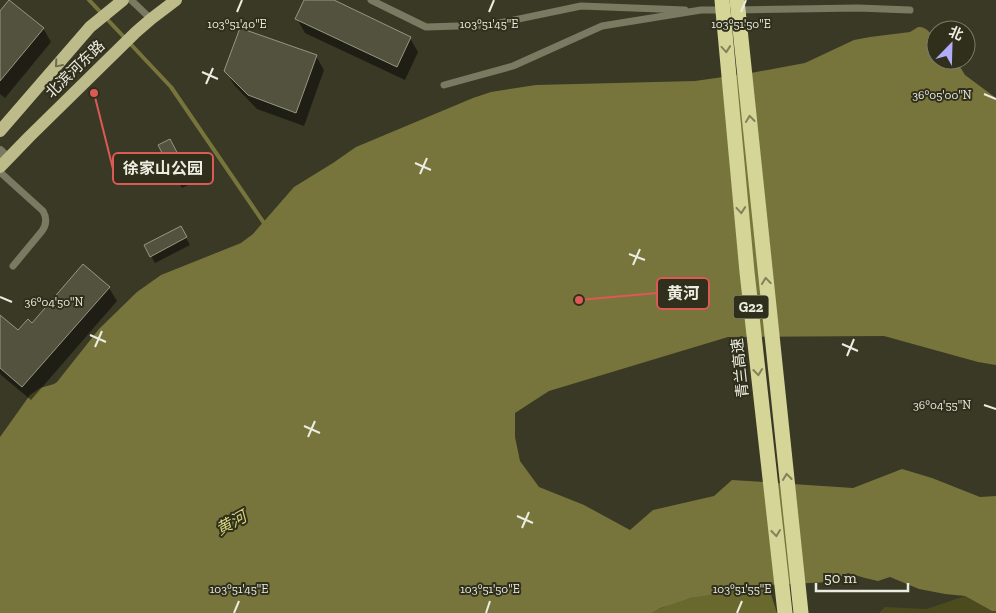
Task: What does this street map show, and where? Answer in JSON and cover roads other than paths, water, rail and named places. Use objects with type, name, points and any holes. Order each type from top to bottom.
[{"type":"highway","name":"青兰高速","points":[[722,0],[748,282],[785,613]]},
{"type":"highway","name":"G22","points":[[737,0],[801,613]]},
{"type":"main road","name":"北滨河东路","points":[[3,159],[136,32],[176,0]]},
{"type":"main road","name":"北滨河东路","points":[[0,131],[90,27],[118,4]]},
{"type":"lane","points":[[131,0],[151,19]]},
{"type":"lane","points":[[372,0],[426,27],[490,25],[581,6],[701,10],[858,8],[910,10]]},
{"type":"lane","points":[[444,85],[513,66],[602,26],[701,10]]},
{"type":"lane","points":[[0,172],[43,211],[46,216],[45,226],[42,231],[13,266]]},
{"type":"water","points":[[918,27],[926,29],[926,70],[962,70],[965,75],[996,98],[996,365],[978,362],[884,336],[728,337],[549,391],[515,413],[515,437],[520,461],[539,487],[584,505],[630,530],[653,510],[714,496],[732,480],[853,488],[902,469],[932,478],[980,497],[996,496],[996,611],[992,611],[965,596],[919,589],[890,577],[878,581],[848,573],[830,582],[768,585],[691,598],[652,613],[0,613],[0,437],[30,395],[40,388],[57,382],[99,329],[137,292],[161,275],[241,243],[253,234],[294,187],[356,147],[491,92],[536,85],[695,81],[751,73],[805,63],[854,40],[910,32]]},
{"type":"waterway","points":[[89,0],[171,87],[266,226]]},
{"type":"place","name":"徐家山公园","points":[[94,93]]},
{"type":"place","name":"黄河","points":[[579,300]]}]
